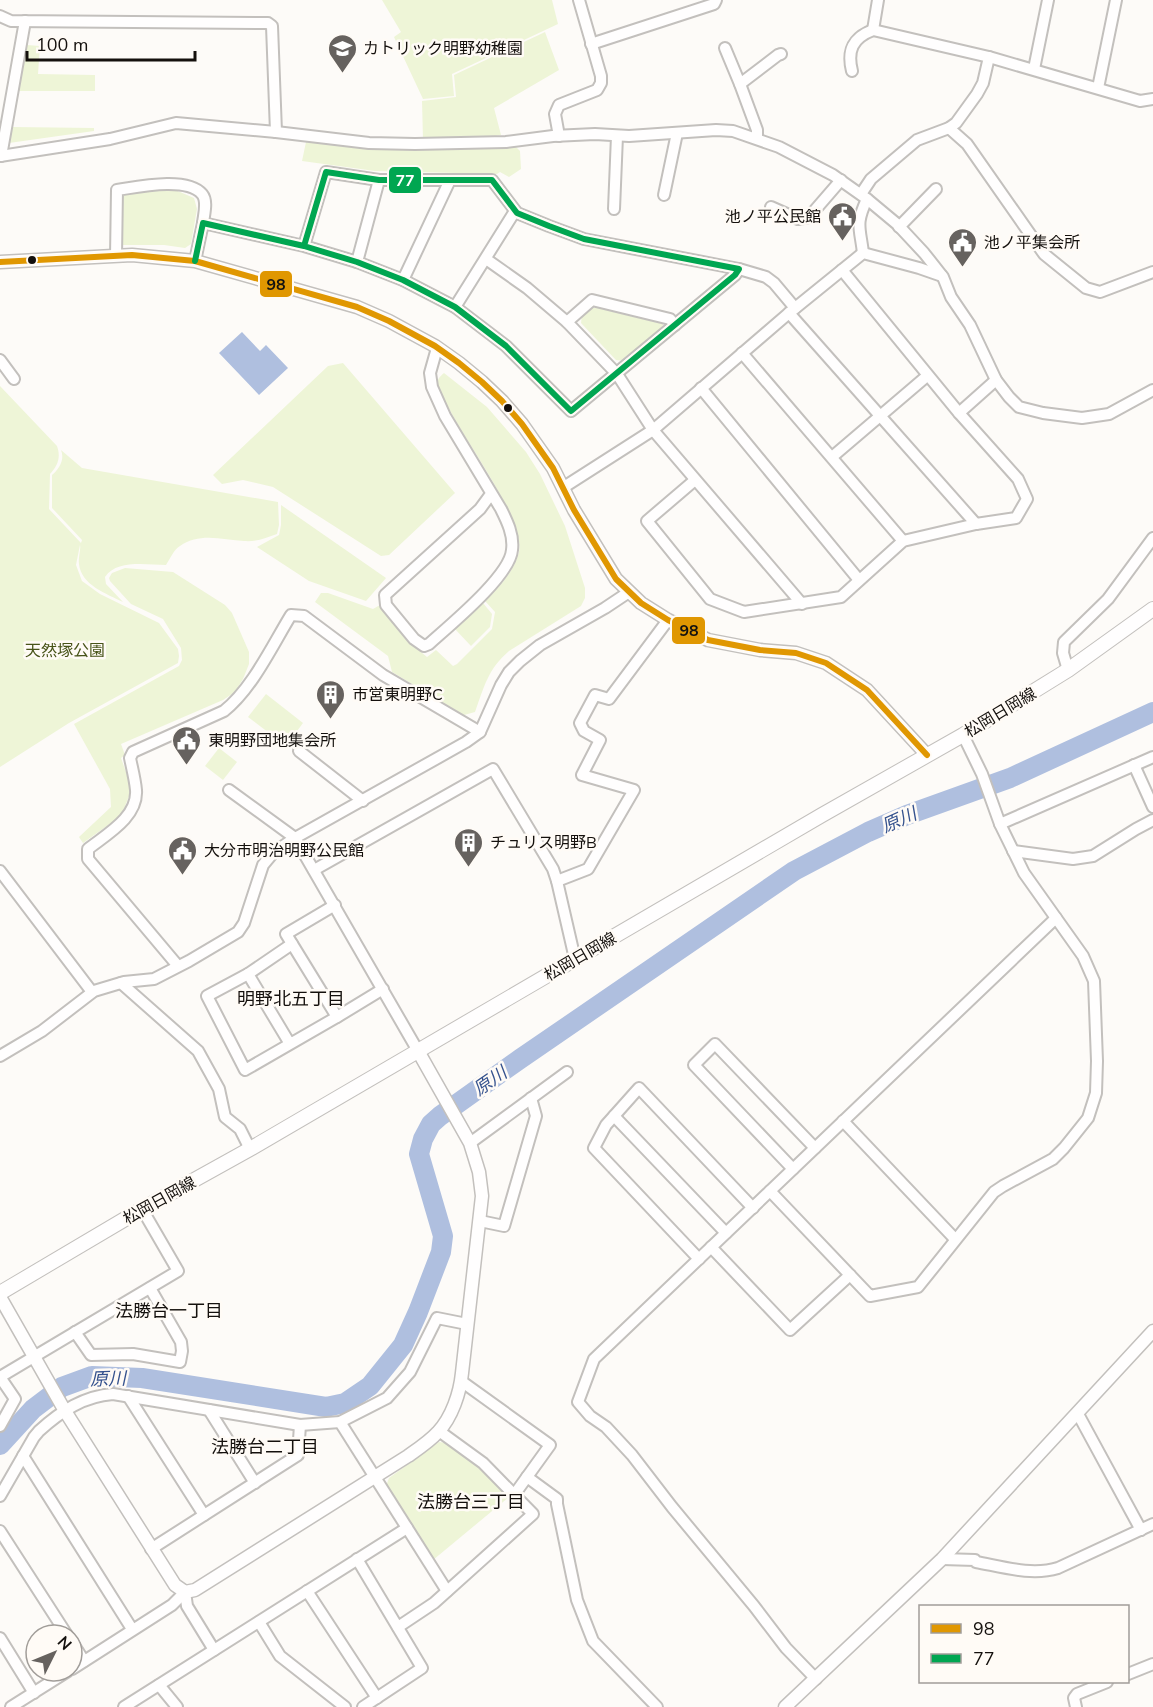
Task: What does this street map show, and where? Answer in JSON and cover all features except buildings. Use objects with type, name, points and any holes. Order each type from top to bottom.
[{"type":"main road","name":"松岡日岡線","points":[[0,1293],[963,735],[1068,670],[1153,609]]},
{"type":"street","points":[[559,136],[555,114],[559,105],[597,90],[601,83],[579,0]]},
{"type":"street","points":[[591,44],[714,4],[716,0]]},
{"type":"street","points":[[873,30],[878,0]]},
{"type":"street","points":[[1034,69],[1048,0]]},
{"type":"street","points":[[1098,88],[1116,0]]},
{"type":"street","points":[[0,16],[11,21],[268,22],[272,26],[276,132]]},
{"type":"street","points":[[25,21],[1,156],[110,139],[176,123],[369,143],[415,144],[506,142],[559,136],[595,134],[617,136],[716,129],[734,131],[758,138],[806,159],[841,180],[899,227],[943,277],[951,297],[970,325],[996,380],[1019,407],[1082,418],[1109,414],[1153,390]]},
{"type":"street","points":[[852,71],[849,61],[850,51],[857,38],[873,30],[989,57],[1140,101],[1153,99]]},
{"type":"street","points":[[725,48],[757,130],[758,138]]},
{"type":"street","points":[[740,84],[781,54]]},
{"type":"street","points":[[862,253],[858,228],[864,197],[871,179],[916,140],[949,128],[960,118],[983,82],[989,57]]},
{"type":"street","points":[[949,128],[967,144],[1044,254],[1086,288],[1100,291],[1153,272]]},
{"type":"street","points":[[664,195],[677,133]]},
{"type":"street","points":[[615,209],[617,136]]},
{"type":"street","points":[[304,246],[326,172],[380,180],[492,180],[515,211],[549,226],[584,238],[739,269],[766,277],[774,283],[792,311],[880,416],[976,524]]},
{"type":"street","points":[[357,262],[380,180]]},
{"type":"street","points":[[404,280],[450,180]]},
{"type":"street","points":[[771,207],[798,219],[810,217],[841,180]]},
{"type":"street","points":[[116,256],[117,190],[176,184],[196,190],[202,194],[205,201],[195,261]]},
{"type":"street","points":[[899,227],[936,189]]},
{"type":"street","points":[[455,307],[515,211]]},
{"type":"street","points":[[203,223],[304,246],[357,262],[404,280],[455,307],[506,346],[571,411],[739,269]]},
{"type":"street","points":[[564,487],[653,430],[862,253]]},
{"type":"street","points":[[862,253],[919,268],[943,277]]},
{"type":"street","points":[[0,262],[132,255],[195,261],[357,307],[389,321],[437,348],[482,381],[502,401],[540,448],[616,579],[641,603],[668,620],[708,640],[759,650],[796,653],[826,663],[867,690],[927,755]]},
{"type":"street","points":[[486,259],[527,288],[567,322],[617,374],[653,430],[802,604]]},
{"type":"street","points":[[695,480],[647,521],[710,599],[744,612],[841,597],[903,541],[976,524],[1017,518],[1027,499],[1018,479],[927,376],[842,270]]},
{"type":"street","points":[[567,322],[592,300],[670,319],[675,325]]},
{"type":"street","points":[[437,348],[430,373],[432,387],[445,416],[491,494],[508,523],[513,552],[496,582],[429,644],[424,646],[414,639],[386,604],[385,595],[480,509],[491,494]]},
{"type":"street","points":[[742,353],[903,541]]},
{"type":"street","points":[[0,360],[14,379]]},
{"type":"street","points":[[832,457],[927,376]]},
{"type":"street","points":[[959,413],[996,380]]},
{"type":"street","points":[[701,388],[859,580]]},
{"type":"street","points":[[1068,670],[1063,653],[1064,642],[1108,599],[1153,538]]},
{"type":"street","points":[[0,1056],[42,1031],[92,992],[121,983],[154,979],[238,932],[244,923],[264,865],[273,853],[295,838],[458,747],[480,732],[501,685],[520,661],[540,645],[605,608],[628,592]]},
{"type":"street","points":[[178,966],[88,859],[88,849],[126,818],[132,810],[136,800],[130,758],[133,752],[224,711],[235,703],[291,615],[304,616],[382,675],[480,732]]},
{"type":"street","points":[[557,881],[588,869],[634,790],[582,775],[600,740],[582,730],[581,721],[596,695],[609,699],[668,620]]},
{"type":"street","points":[[770,1191],[870,1296],[918,1287],[994,1192],[1053,1160],[1088,1118],[1092,1109],[1096,1093],[1097,1061],[1094,981],[1083,956],[1024,873],[1000,824],[982,774],[963,735]]},
{"type":"street","points":[[299,751],[363,801]]},
{"type":"street","points":[[1000,824],[1153,757]]},
{"type":"street","points":[[1134,765],[1153,807]]},
{"type":"street","points":[[314,870],[494,769],[557,881],[575,959]]},
{"type":"street","points":[[84,1661],[172,1605],[185,1592],[195,1590],[408,1456],[439,1431],[452,1408],[461,1382],[482,1196],[479,1172],[470,1143],[335,904],[295,838],[229,790]]},
{"type":"street","points":[[1013,851],[1073,859],[1093,856],[1153,820]]},
{"type":"street","points":[[0,871],[92,992]]},
{"type":"street","points":[[335,904],[285,934],[337,1017]]},
{"type":"street","points":[[816,1679],[786,1648],[632,1455],[578,1402],[594,1359],[1056,918]]},
{"type":"street","points":[[292,944],[248,974],[207,996],[245,1070],[383,989]]},
{"type":"street","points":[[248,974],[290,1044]]},
{"type":"street","points":[[121,983],[198,1051],[219,1089],[225,1117],[240,1129],[250,1149]]},
{"type":"street","points":[[794,1169],[694,1065],[715,1044],[815,1148]]},
{"type":"street","points":[[470,1143],[567,1072]]},
{"type":"street","points":[[699,1259],[594,1148],[606,1125],[639,1088],[753,1208]]},
{"type":"street","points":[[480,1221],[504,1226],[536,1116],[531,1098]]},
{"type":"street","points":[[614,1116],[726,1233]]},
{"type":"street","points":[[843,1121],[955,1239]]},
{"type":"street","points":[[0,1426],[15,1399],[0,1377],[178,1271],[142,1209]]},
{"type":"street","points":[[711,1247],[790,1330],[850,1275]]},
{"type":"street","points":[[75,1332],[91,1355],[133,1354],[180,1362],[181,1342],[150,1288]]},
{"type":"street","points":[[0,1298],[62,1406],[151,1549],[175,1585],[185,1592],[187,1606],[214,1650]]},
{"type":"street","points":[[0,1496],[39,1431],[62,1406],[96,1396],[113,1394],[300,1425],[340,1422],[387,1398],[410,1372],[437,1318],[467,1324]]},
{"type":"street","points":[[785,1707],[942,1559],[1153,1331]]},
{"type":"street","points":[[461,1382],[550,1445],[514,1495]]},
{"type":"street","points":[[128,1396],[204,1515]]},
{"type":"street","points":[[209,1410],[255,1483]]},
{"type":"street","points":[[1078,1414],[1142,1530]]},
{"type":"street","points":[[340,1422],[447,1591]]},
{"type":"street","points":[[151,1549],[298,1455],[300,1425]]},
{"type":"street","points":[[398,1627],[434,1603],[533,1514],[483,1463],[439,1431]]},
{"type":"street","points":[[23,1456],[132,1629]]},
{"type":"street","points":[[527,1477],[557,1499],[578,1600],[593,1641],[657,1707]]},
{"type":"street","points":[[942,1559],[975,1560],[1017,1570],[1047,1572],[1153,1524]]},
{"type":"street","points":[[124,1707],[407,1528]]},
{"type":"street","points":[[0,1531],[60,1623]]},
{"type":"street","points":[[357,1560],[422,1668],[363,1707]]},
{"type":"street","points":[[307,1591],[376,1698]]},
{"type":"street","points":[[259,1622],[280,1656],[345,1707]]},
{"type":"street","points":[[0,1638],[34,1693]]},
{"type":"street","points":[[1129,1674],[1153,1664]]},
{"type":"street","points":[[11,1707],[50,1683]]},
{"type":"street","points":[[1076,1707],[1074,1698],[1077,1694],[1104,1683]]},
{"type":"street","points":[[159,1685],[177,1707]]},
{"type":"green space","points":[[382,0],[552,0],[558,24],[452,74],[454,96],[423,99],[394,37],[401,32]]},
{"type":"green space","points":[[545,32],[559,70],[494,108],[501,135],[478,139],[423,140],[422,101],[456,97],[454,75]]},
{"type":"green space","points":[[27,45],[40,46],[38,74],[95,75],[95,91],[18,91]]},
{"type":"green space","points":[[13,127],[94,128],[94,131],[9,143]]},
{"type":"green space","points":[[306,142],[366,148],[516,147],[520,151],[521,169],[509,177],[500,172],[497,174],[375,171],[302,161]]},
{"type":"green space","points":[[173,189],[194,198],[197,209],[191,244],[185,248],[164,245],[120,245],[123,195]]},
{"type":"green space","points":[[591,308],[663,324],[662,331],[624,361],[616,360],[581,323],[582,314]]},
{"type":"green space","points":[[343,363],[455,493],[389,555],[381,556],[273,487],[243,480],[222,484],[213,475],[328,366]]},
{"type":"green space","points":[[444,373],[487,407],[526,452],[540,474],[565,526],[585,588],[585,598],[581,606],[509,651],[502,658],[487,679],[475,712],[464,715],[392,672],[388,656],[315,602],[321,593],[328,593],[373,609],[380,605],[409,642],[427,657],[436,650],[453,666],[492,629],[495,612],[485,601],[501,585],[514,566],[519,552],[519,540],[507,508],[437,388],[438,379]]},
{"type":"green space","name":"天然塚公園","points":[[0,386],[57,446],[58,461],[50,474],[49,509],[81,543],[82,540],[52,508],[52,475],[61,464],[61,450],[82,468],[278,502],[279,525],[277,534],[257,540],[195,539],[176,549],[166,565],[133,564],[110,571],[105,577],[106,584],[123,602],[96,588],[84,578],[79,564],[80,545],[76,565],[82,581],[100,594],[159,623],[178,649],[178,663],[69,723],[0,767]]},
{"type":"green space","points":[[281,505],[386,578],[366,601],[309,581],[257,547],[279,535]]},
{"type":"green space","points":[[125,568],[173,572],[225,605],[232,613],[249,652],[249,664],[235,692],[223,700],[121,744],[125,755],[121,758],[132,789],[121,816],[83,843],[79,837],[111,807],[110,789],[74,724],[179,666],[182,660],[181,648],[163,619],[131,604],[110,581],[112,573]]},
{"type":"green space","points":[[483,603],[492,614],[490,627],[471,646],[455,629]]},
{"type":"green space","points":[[266,694],[303,723],[286,746],[248,717]]},
{"type":"green space","points":[[219,748],[237,762],[223,780],[205,766]]},
{"type":"green space","points":[[439,1442],[457,1448],[466,1455],[509,1497],[433,1560],[386,1486],[389,1478]]},
{"type":"water","points":[[242,332],[260,351],[266,345],[288,368],[259,395],[219,353]]},
{"type":"waterway","name":"原川","points":[[0,1445],[33,1409],[62,1387],[92,1376],[142,1378],[326,1407],[345,1403],[370,1386],[403,1345],[441,1252],[443,1236],[419,1154],[423,1139],[431,1124],[440,1116],[794,871],[868,832],[907,815],[1010,778],[1153,712]]},
{"type":"transit line","name":"77","points":[[195,261],[203,223],[304,246],[326,172],[379,180],[492,180],[517,213],[584,239],[739,269],[735,275],[571,411],[506,346],[455,307],[403,280],[357,262],[304,246]]},
{"type":"transit line","name":"98","points":[[0,262],[132,255],[195,261],[357,307],[389,321],[435,346],[459,363],[502,401],[522,424],[553,468],[574,510],[616,579],[641,603],[668,620],[708,640],[760,650],[796,653],[826,663],[867,690],[927,755]]},
{"type":"place","name":"カトリック明野幼稚園","points":[[342,74]]},
{"type":"place","name":"池ノ平公民館","points":[[842,242]]},
{"type":"place","name":"池ノ平集会所","points":[[963,268]]},
{"type":"place","name":"市営東明野C","points":[[331,720]]},
{"type":"place","name":"東明野団地集会所","points":[[187,766]]},
{"type":"place","name":"チュリス明野B","points":[[469,868]]},
{"type":"place","name":"大分市明治明野公民館","points":[[183,876]]},
{"type":"district","name":"明野北五丁目","points":[[291,999]]},
{"type":"district","name":"法勝台一丁目","points":[[169,1311]]},
{"type":"district","name":"法勝台二丁目","points":[[265,1447]]},
{"type":"district","name":"法勝台三丁目","points":[[471,1502]]}]
